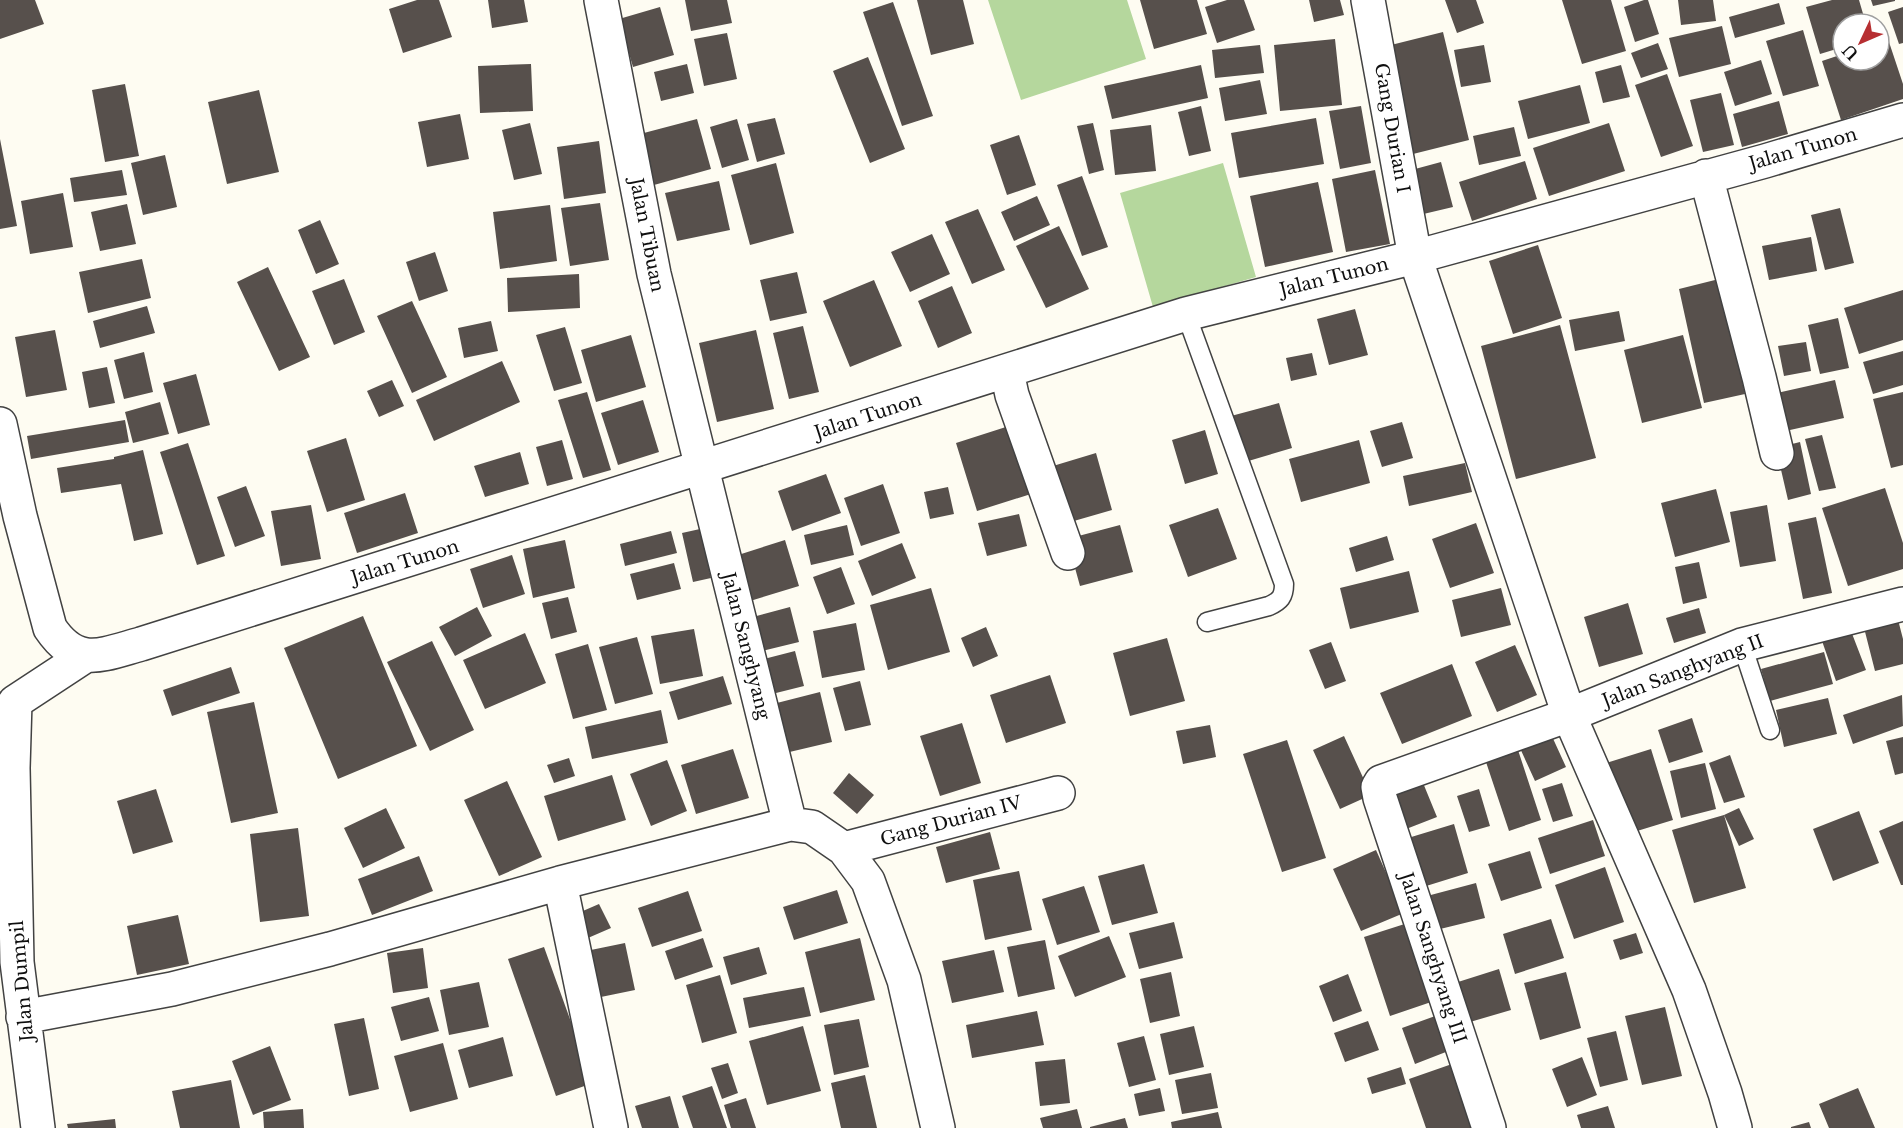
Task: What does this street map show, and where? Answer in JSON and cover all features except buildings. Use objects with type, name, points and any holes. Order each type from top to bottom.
[{"type":"street","name":"Jalan Tibuan","points":[[601,0],[654,274],[702,468]]},
{"type":"street","name":"Gang Durian I","points":[[1368,0],[1415,257],[1569,715],[1689,990],[1735,1128]]},
{"type":"street","name":"Jalan Tunon","points":[[85,656],[141,645],[1186,314],[1415,257],[1903,120]]},
{"type":"street","points":[[1706,176],[1777,453]]},
{"type":"street","points":[[1007,372],[1012,395],[1068,553]]},
{"type":"street","points":[[0,424],[10,516],[50,628],[68,650],[85,656]]},
{"type":"street","name":"Jalan Sanghyang","points":[[702,468],[790,824]]},
{"type":"street","name":"Jalan Sanghyang II","points":[[1378,788],[1381,782],[1569,715],[1742,645],[1903,603]]},
{"type":"street","name":"Jalan Dumpil","points":[[38,1128],[23,1017],[8,964],[13,768],[7,703],[85,656]]},
{"type":"street","name":"Jalan Sanghyang III","points":[[1378,788],[1489,1128]]},
{"type":"street","name":"Gang Durian IV","points":[[844,849],[1058,793]]},
{"type":"street","points":[[23,1017],[172,989],[330,949],[560,883],[790,824],[812,827],[844,849],[868,881],[904,980],[938,1128]]},
{"type":"street","points":[[560,883],[611,1128]]},
{"type":"lane","points":[[1186,314],[1284,585],[1284,595],[1278,602],[1207,622]]},
{"type":"lane","points":[[1742,645],[1770,730]]},
{"type":"green space","points":[[988,0],[1127,0],[1146,59],[1021,100]]},
{"type":"green space","points":[[1223,163],[1256,277],[1153,307],[1120,193]]}]
